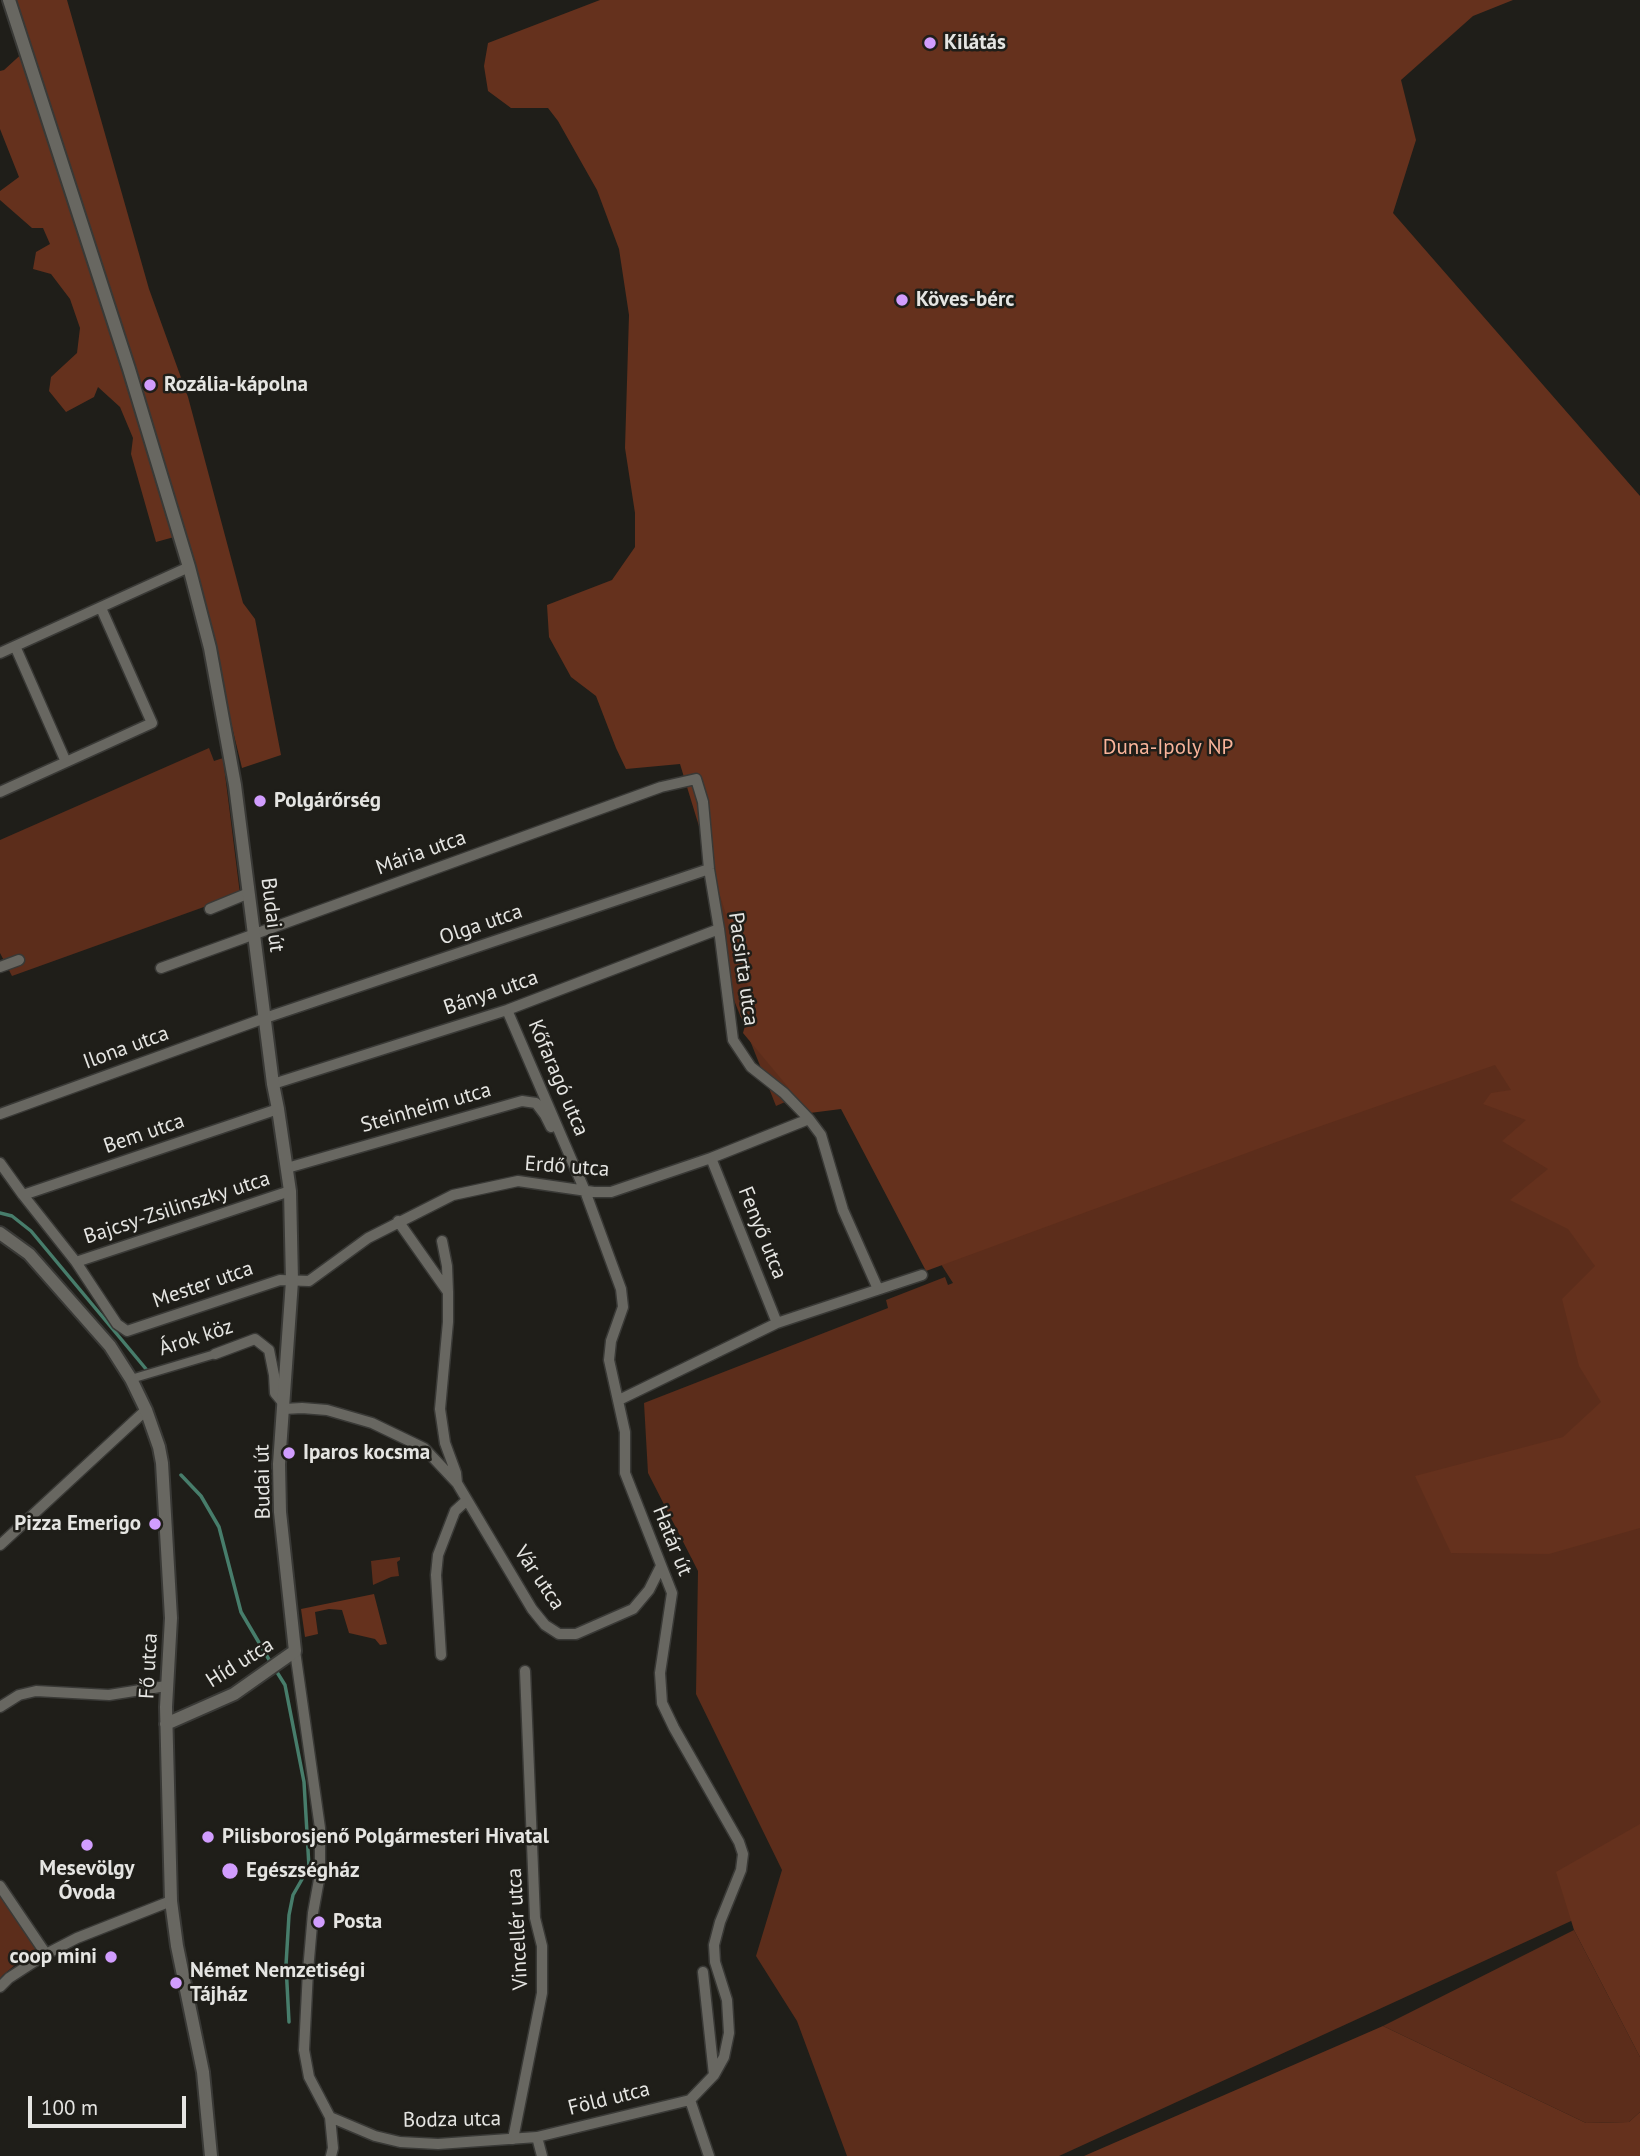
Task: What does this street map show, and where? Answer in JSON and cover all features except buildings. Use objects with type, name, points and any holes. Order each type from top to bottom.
[{"type":"street","name":"Budai út","points":[[9,0],[129,369],[189,567],[212,660],[237,802],[273,1084],[290,1191],[292,1281],[279,1464],[281,1512],[295,1651],[320,1828],[320,1874],[313,1913],[304,2050],[309,2077],[330,2117],[333,2148],[331,2156]]},
{"type":"street","points":[[0,653],[189,567]]},
{"type":"street","points":[[0,792],[152,723],[101,608]]},
{"type":"street","points":[[15,646],[66,762]]},
{"type":"street","name":"Pacsirta utca","points":[[696,779],[702,802],[733,1040],[751,1067],[784,1093],[821,1135],[843,1210],[878,1289]]},
{"type":"street","name":"Mária utca","points":[[161,968],[661,787],[696,779]]},
{"type":"street","name":"Olga utca","points":[[265,1018],[709,869]]},
{"type":"street","points":[[210,909],[250,893]]},
{"type":"street","name":"Bánya utca","points":[[273,1084],[507,1010],[719,929]]},
{"type":"street","points":[[0,967],[19,960]]},
{"type":"street","name":"Kőfaragó utca","points":[[507,1010],[585,1191],[622,1293],[622,1312],[609,1351],[609,1365],[619,1400]]},
{"type":"street","name":"Ilona utca","points":[[0,1114],[265,1018]]},
{"type":"street","name":"Steinheim utca","points":[[287,1168],[522,1101],[536,1103],[552,1129],[562,1136]]},
{"type":"street","name":"Bem utca","points":[[23,1195],[278,1109]]},
{"type":"street","name":"Erdő utca","points":[[292,1281],[309,1281],[368,1238],[453,1195],[518,1181],[585,1191],[614,1191],[711,1158],[809,1119]]},
{"type":"street","name":"Fenyő utca","points":[[711,1158],[777,1323]]},
{"type":"street","points":[[0,1163],[76,1262]]},
{"type":"street","name":"Bajcsy-Zsilinszky utca","points":[[76,1262],[290,1191]]},
{"type":"street","points":[[398,1221],[448,1292]]},
{"type":"street","name":"Fő utca","points":[[0,1233],[29,1254],[110,1346],[131,1379],[159,1447],[171,1618],[166,1686],[171,1901],[177,1946],[203,2072],[211,2156]]},
{"type":"street","name":"Vár utca","points":[[442,1241],[448,1292],[440,1409],[445,1443],[457,1483],[532,1609],[545,1625],[559,1634],[576,1634],[634,1609],[649,1590],[661,1566]]},
{"type":"street","name":"Mester utca","points":[[76,1262],[117,1324],[127,1331],[280,1280],[292,1281]]},
{"type":"street","points":[[619,1400],[777,1323],[922,1275]]},
{"type":"street","name":"Árok köz","points":[[131,1379],[255,1339],[270,1350],[275,1393],[284,1407]]},
{"type":"street","name":"Határ út","points":[[619,1400],[625,1432],[626,1478],[672,1596],[659,1676],[662,1703],[739,1842],[743,1854],[741,1869],[722,1915],[714,1945],[715,1962],[727,2000],[729,2033],[724,2057],[714,2075]]},
{"type":"street","points":[[284,1407],[327,1410],[372,1423],[424,1448],[457,1483]]},
{"type":"street","points":[[0,1545],[146,1410]]},
{"type":"street","points":[[441,1655],[436,1575],[438,1555],[454,1511],[467,1500]]},
{"type":"street","name":"Híd utca","points":[[166,1724],[234,1694],[295,1651]]},
{"type":"street","name":"Vincellér utca","points":[[513,2139],[542,1993],[542,1946],[535,1918],[525,1671]]},
{"type":"street","points":[[0,1707],[19,1695],[36,1692],[109,1695],[166,1686]]},
{"type":"street","points":[[0,1886],[46,1954]]},
{"type":"street","points":[[0,1987],[46,1954],[77,1938],[171,1901]]},
{"type":"street","points":[[703,1972],[714,2075],[690,2100],[709,2156]]},
{"type":"street","name":"Föld utca","points":[[537,2137],[690,2100]]},
{"type":"street","name":"Bodza utca","points":[[330,2117],[375,2136],[400,2142],[438,2144],[537,2137]]},
{"type":"street","points":[[537,2137],[542,2156]]},
{"type":"green space","points":[[14,0],[67,0],[149,289],[188,397],[243,603],[255,619],[281,755],[242,768],[185,534],[156,542],[131,454],[133,438],[120,407],[98,387],[94,397],[66,412],[49,391],[51,377],[77,353],[80,328],[70,299],[51,274],[33,269],[36,252],[50,244],[43,228],[32,228],[0,200],[0,191],[19,177],[0,129],[0,71],[27,49]]},
{"type":"green space","points":[[600,0],[1513,0],[1473,16],[1401,80],[1416,140],[1393,213],[1640,496],[1640,1528],[1549,1554],[1451,1553],[1415,1476],[1563,1437],[1601,1402],[1579,1366],[1562,1299],[1595,1266],[1568,1229],[1510,1200],[1548,1169],[1502,1141],[1526,1120],[1483,1104],[1491,1093],[1511,1090],[1495,1065],[1301,1133],[926,1271],[841,1109],[802,1114],[788,1087],[743,1033],[752,1000],[680,764],[626,769],[596,696],[571,677],[549,637],[547,605],[612,580],[635,547],[635,513],[625,448],[629,315],[619,249],[597,190],[558,121],[548,108],[511,108],[488,91],[484,66],[488,43]]},
{"type":"green space","name":"Duna-Ipoly NP","points":[[615,0],[1381,66],[1375,253],[1640,530],[1640,2035],[1582,1916],[1059,2156],[847,2156],[797,2021],[756,1956],[782,1870],[696,1694],[698,1571],[648,1473],[644,1403],[888,1308],[886,1300],[945,1277],[948,1285],[953,1283],[826,1084],[776,1106],[730,990],[661,572]]},
{"type":"green space","points":[[209,748],[214,761],[223,758],[240,894],[12,976],[0,953],[0,840]]},
{"type":"green space","points":[[400,1557],[397,1562],[399,1576],[373,1585],[371,1561]]},
{"type":"green space","points":[[374,1594],[387,1644],[380,1645],[375,1639],[349,1633],[342,1610],[315,1612],[318,1634],[305,1637],[301,1609]]},
{"type":"green space","points":[[1640,1824],[1640,2057],[1574,1930],[1556,1872]]},
{"type":"green space","points":[[0,1895],[37,1949],[2,1976],[0,1981]]},
{"type":"green space","points":[[1574,1930],[1640,2057],[1640,2112],[1629,2122],[1586,2123],[1383,2026]]},
{"type":"green space","points":[[1383,2026],[1586,2123],[1629,2122],[1640,2112],[1640,2156],[1084,2156]]},
{"type":"waterway","points":[[0,1213],[12,1216],[31,1231],[146,1369]]},
{"type":"waterway","points":[[181,1475],[201,1496],[219,1527],[241,1612],[271,1663]]},
{"type":"waterway","points":[[275,1669],[285,1685],[304,1782],[309,1867],[293,1895],[289,1915],[286,1965],[289,2022]]},
{"type":"place","name":"Kilátás","points":[[930,43]]},
{"type":"place","name":"Köves-bérc","points":[[902,300]]},
{"type":"place","name":"Rozália-kápolna","points":[[150,385]]},
{"type":"place","name":"Polgárőrség","points":[[260,801]]},
{"type":"place","name":"Iparos kocsma","points":[[289,1453]]},
{"type":"place","name":"Pizza Emerigo","points":[[155,1524]]},
{"type":"place","name":"Pilisborosjenő Polgármesteri Hivatal","points":[[208,1837]]},
{"type":"place","name":"Mesevölgy Óvoda","points":[[87,1845]]},
{"type":"place","name":"Egészségház","points":[[230,1871]]},
{"type":"place","name":"Posta","points":[[319,1922]]},
{"type":"place","name":"coop mini","points":[[111,1957]]},
{"type":"place","name":"Német Nemzetiségi Tájház","points":[[176,1983]]}]
